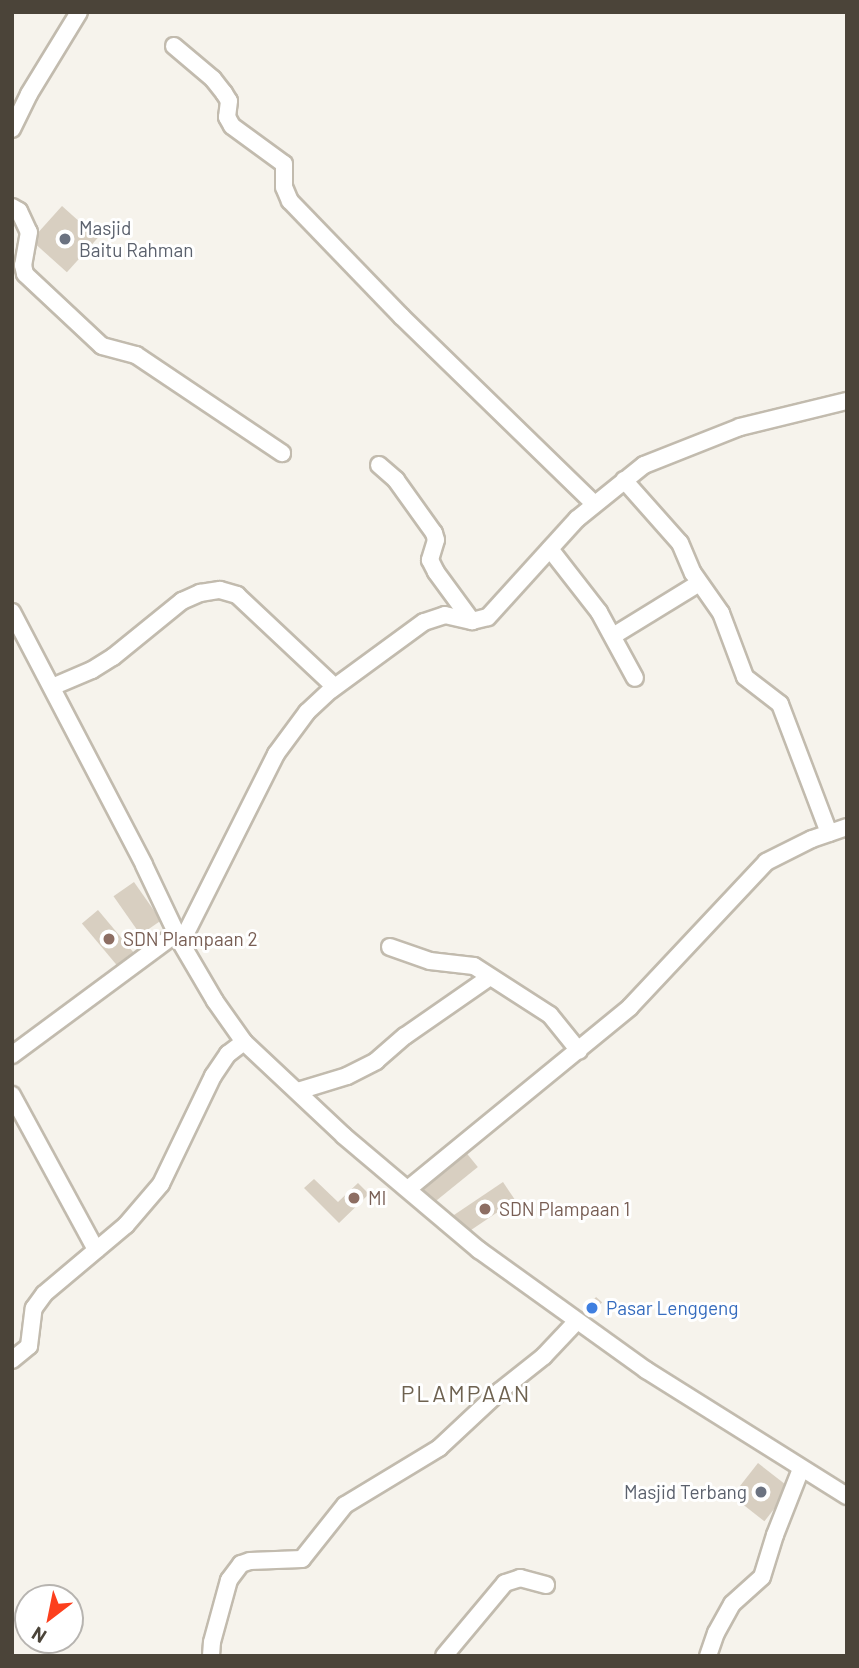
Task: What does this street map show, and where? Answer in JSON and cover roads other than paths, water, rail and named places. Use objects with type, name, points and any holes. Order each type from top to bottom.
[{"type":"street","points":[[14,122],[79,12]]},
{"type":"street","points":[[174,46],[213,79],[224,93],[229,101],[227,117],[232,125],[284,164],[284,187],[290,201],[401,316],[594,503]]},
{"type":"street","points":[[12,207],[19,211],[29,232],[23,265],[26,274],[102,346],[136,355],[282,453]]},
{"type":"street","points":[[12,1055],[179,938],[276,754],[307,712],[335,687],[424,622],[445,615],[472,621],[488,617],[594,503],[645,465],[740,427],[847,401]]},
{"type":"street","points":[[379,465],[396,480],[434,533],[436,540],[430,560],[472,621]]},
{"type":"street","points":[[624,480],[680,543],[699,583],[721,613],[746,677],[779,704],[829,833]]},
{"type":"street","points":[[550,549],[599,612],[635,678]]},
{"type":"street","points":[[613,636],[699,583]]},
{"type":"street","points":[[52,687],[92,670],[113,657],[182,601],[200,593],[220,590],[237,595],[335,687]]},
{"type":"street","points":[[12,612],[179,938],[215,1001],[244,1041],[344,1136],[479,1250],[576,1322],[801,1469],[847,1496]]},
{"type":"street","points":[[408,1189],[630,1007],[707,928],[758,869],[801,845],[847,827]]},
{"type":"street","points":[[390,947],[430,961],[474,966],[550,1015],[579,1051]]},
{"type":"street","points":[[298,1091],[347,1076],[376,1061],[449,1003],[490,977]]},
{"type":"street","points":[[12,1360],[29,1346],[37,1303],[126,1226],[161,1185],[213,1076],[228,1054],[244,1041]]},
{"type":"street","points":[[12,1095],[96,1250]]},
{"type":"street","points":[[211,1656],[212,1642],[229,1580],[241,1564],[250,1561],[302,1559],[345,1505],[439,1448],[499,1391],[544,1356],[576,1322]]},
{"type":"street","points":[[708,1656],[716,1633],[732,1604],[762,1577],[801,1469]]},
{"type":"street","points":[[444,1656],[505,1583],[520,1578],[546,1586]]},
{"type":"place","name":"Masjid Baitu Rahman","points":[[65,239]]},
{"type":"place","name":"SDN Plampaan 2","points":[[109,939]]},
{"type":"place","name":"MI","points":[[354,1198]]},
{"type":"place","name":"SDN Plampaan 1","points":[[485,1209]]},
{"type":"place","name":"Pasar Lenggeng","points":[[592,1308]]},
{"type":"place","name":"Masjid Terbang","points":[[761,1492]]},
{"type":"district","name":"PLAMPAAN","points":[[466,1393]]}]
